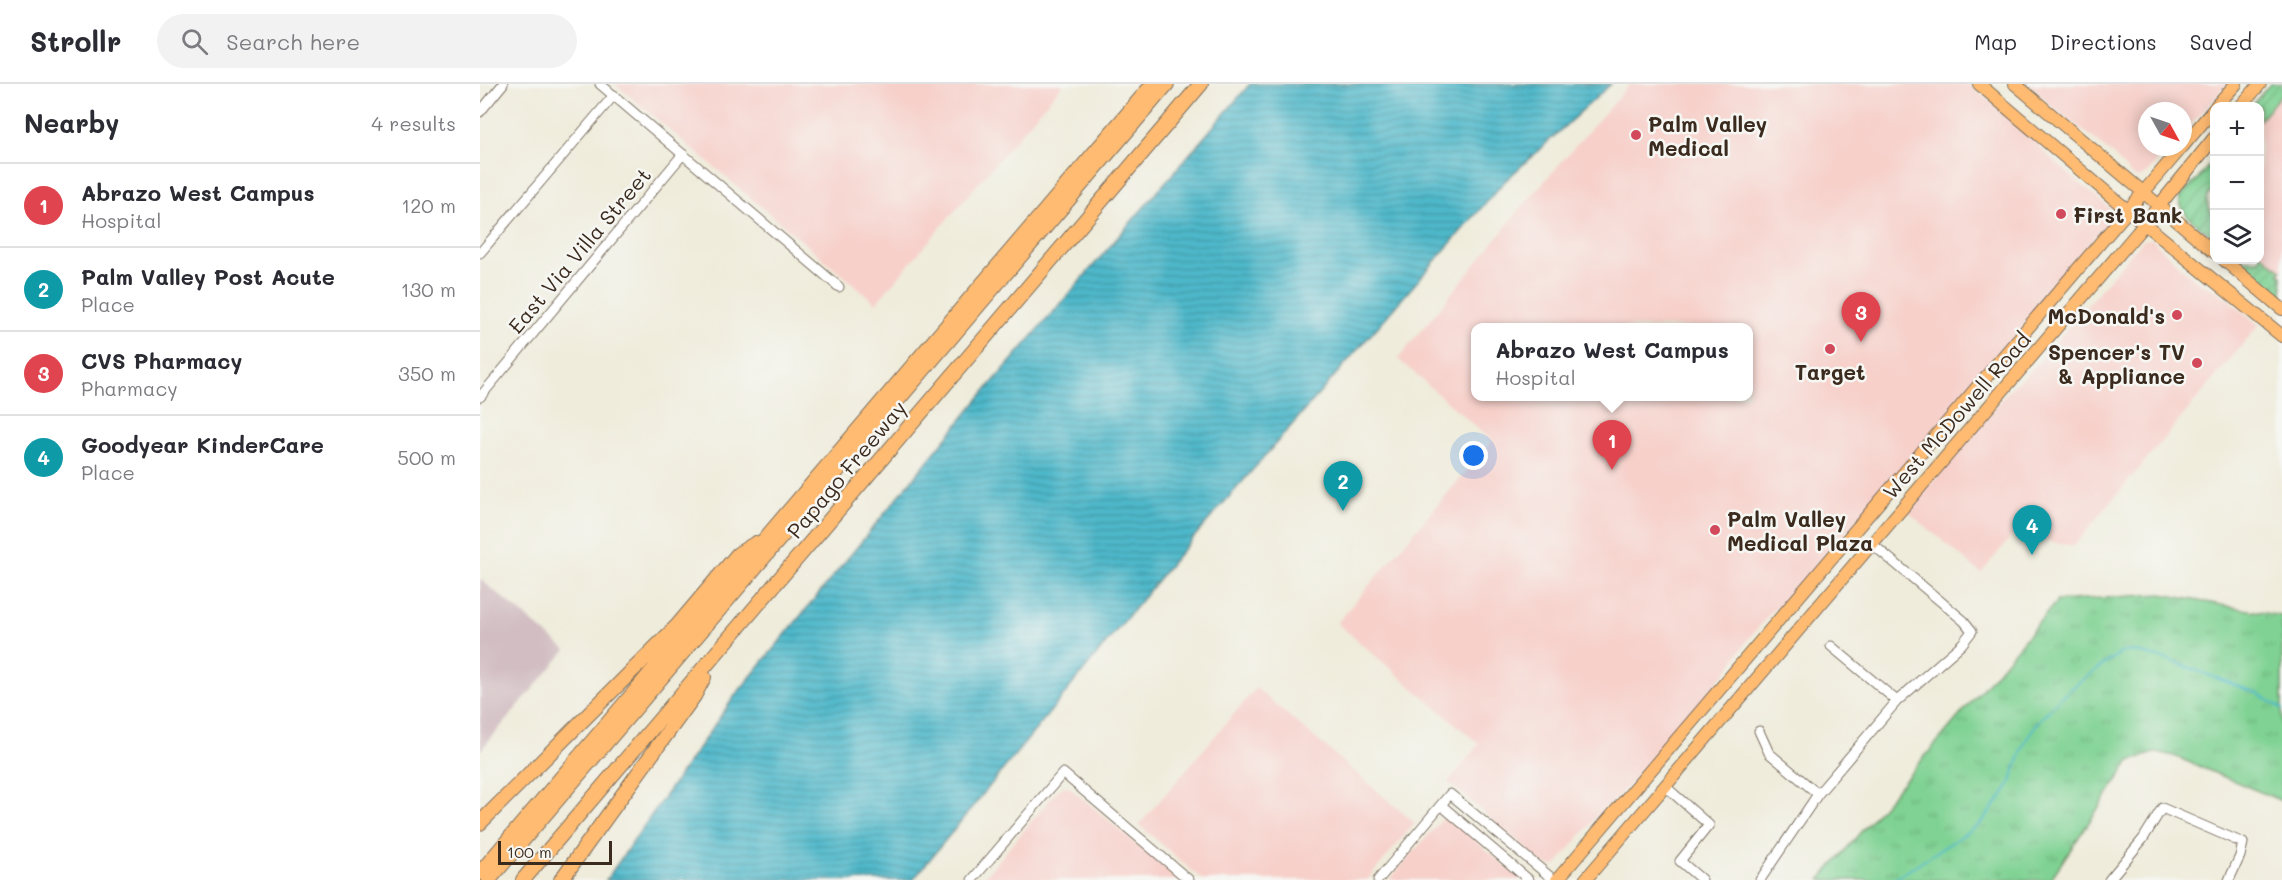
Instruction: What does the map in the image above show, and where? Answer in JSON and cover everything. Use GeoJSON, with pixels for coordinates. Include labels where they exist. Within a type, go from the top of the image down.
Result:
{"type":"FeatureCollection","features":[{"type":"Feature","properties":{"kind":"highway"},"geometry":{"type":"LineString","coordinates":[[489,880],[1167,84]]}},
{"type":"Feature","properties":{"kind":"highway","name":"Papago Freeway"},"geometry":{"type":"LineString","coordinates":[[523,880],[1201,84]]}},
{"type":"Feature","properties":{"kind":"highway"},"geometry":{"type":"LineString","coordinates":[[1188,99],[1209,84]]}},
{"type":"Feature","properties":{"kind":"highway","name":"Papago Freeway"},"geometry":{"type":"LineString","coordinates":[[480,873],[1152,85]]}},
{"type":"Feature","properties":{"kind":"highway"},"geometry":{"type":"LineString","coordinates":[[480,823],[677,626],[738,554],[766,537]]}},
{"type":"Feature","properties":{"kind":"highway"},"geometry":{"type":"LineString","coordinates":[[561,880],[694,696],[722,647]]}},
{"type":"Feature","properties":{"kind":"main road"},"geometry":{"type":"LineString","coordinates":[[1979,84],[2282,336]]}},
{"type":"Feature","properties":{"kind":"main road"},"geometry":{"type":"LineString","coordinates":[[2015,84],[2210,249]]}},
{"type":"Feature","properties":{"kind":"main road","name":"West McDowell Road"},"geometry":{"type":"LineString","coordinates":[[2220,102],[2236,84]]}},
{"type":"Feature","properties":{"kind":"main road"},"geometry":{"type":"LineString","coordinates":[[2244,102],[2260,84]]}},
{"type":"Feature","properties":{"kind":"main road","name":"West McDowell Road"},"geometry":{"type":"LineString","coordinates":[[2192,134],[2210,114]]}},
{"type":"Feature","properties":{"kind":"main road","name":"West McDowell Road"},"geometry":{"type":"LineString","coordinates":[[1585,880],[2145,224],[2210,143]]}},
{"type":"Feature","properties":{"kind":"main road","name":"West McDowell Road"},"geometry":{"type":"LineString","coordinates":[[1555,880],[2174,156]]}},
{"type":"Feature","properties":{"kind":"main road"},"geometry":{"type":"LineString","coordinates":[[2229,264],[2282,309]]}},
{"type":"Feature","properties":{"kind":"main road"},"geometry":{"type":"LineString","coordinates":[[1968,398],[1984,411]]}},
{"type":"Feature","properties":{"kind":"street"},"geometry":{"type":"LineString","coordinates":[[480,112],[503,84]]}},
{"type":"Feature","properties":{"kind":"street"},"geometry":{"type":"LineString","coordinates":[[600,84],[839,287]]}},
{"type":"Feature","properties":{"kind":"street"},"geometry":{"type":"LineString","coordinates":[[480,253],[614,95]]}},
{"type":"Feature","properties":{"kind":"street","name":"East Via Villa Street"},"geometry":{"type":"LineString","coordinates":[[480,397],[683,154]]}},
{"type":"Feature","properties":{"kind":"street"},"geometry":{"type":"LineString","coordinates":[[1760,880],[1818,794],[1897,701],[1962,644],[1972,631],[1964,621],[1871,543]]}},
{"type":"Feature","properties":{"kind":"street"},"geometry":{"type":"LineString","coordinates":[[1831,646],[1897,701]]}},
{"type":"Feature","properties":{"kind":"street"},"geometry":{"type":"LineString","coordinates":[[1759,731],[1769,753],[1818,794]]}},
{"type":"Feature","properties":{"kind":"street"},"geometry":{"type":"LineString","coordinates":[[972,880],[1063,773],[1189,880]]}},
{"type":"Feature","properties":{"kind":"street"},"geometry":{"type":"LineString","coordinates":[[1665,786],[1709,825],[1680,861],[1702,880]]}},
{"type":"Feature","properties":{"kind":"street"},"geometry":{"type":"LineString","coordinates":[[1378,880],[1450,794],[1555,880]]}},
{"type":"Feature","properties":{"kind":"street"},"geometry":{"type":"LineString","coordinates":[[1441,805],[1529,880]]}},
{"type":"Feature","properties":{"kind":"street"},"geometry":{"type":"LineString","coordinates":[[2109,880],[2143,839],[2162,807],[2243,843],[2229,880]]}},
{"type":"Feature","properties":{"kind":"shaded area"},"geometry":{"type":"Polygon","coordinates":[[[615,84],[1063,84],[876,303],[615,84]]]}},
{"type":"Feature","properties":{"kind":"shaded area"},"geometry":{"type":"Polygon","coordinates":[[[1630,84],[1969,84],[2108,207],[2113,215],[2077,256],[2071,270],[1789,600],[1773,610],[1748,639],[1730,667],[1633,781],[1598,815],[1557,864],[1551,866],[1544,864],[1448,782],[1479,744],[1337,623],[1492,441],[1398,359],[1527,201],[1630,84]]]}},
{"type":"Feature","properties":{"kind":"shaded area"},"geometry":{"type":"Polygon","coordinates":[[[2029,84],[2228,84],[2192,123],[2192,102],[2138,102],[2138,156],[2162,156],[2146,174],[2138,178],[2130,174],[2092,137],[2054,109],[2029,84]]]}},
{"type":"Feature","properties":{"kind":"shaded area"},"geometry":{"type":"Polygon","coordinates":[[[2282,93],[2282,276],[2278,273],[2280,270],[2264,256],[2264,115],[2282,93]]]}},
{"type":"Feature","properties":{"kind":"shaded area"},"geometry":{"type":"Polygon","coordinates":[[[2152,239],[2200,283],[2220,293],[2259,325],[2074,546],[2013,535],[1981,573],[1907,511],[2012,387],[2028,374],[2141,242],[2152,239]]]}},
{"type":"Feature","properties":{"kind":"shaded area"},"geometry":{"type":"Polygon","coordinates":[[[480,579],[566,650],[480,751],[480,579]]]}},
{"type":"Feature","properties":{"kind":"shaded area"},"geometry":{"type":"Polygon","coordinates":[[[1256,688],[1415,823],[1367,880],[1203,880],[1139,825],[1256,688]]]}},
{"type":"Feature","properties":{"kind":"shaded area"},"geometry":{"type":"Polygon","coordinates":[[[1064,786],[1070,788],[1179,880],[982,880],[1058,790],[1064,786]]]}},
{"type":"Feature","properties":{"kind":"shaded area"},"geometry":{"type":"Polygon","coordinates":[[[1444,817],[1451,820],[1522,880],[1389,880],[1444,817]]]}},
{"type":"Feature","properties":{"kind":"green space"},"geometry":{"type":"Polygon","coordinates":[[[2270,84],[2282,84],[2282,93],[2264,115],[2264,102],[2254,102],[2270,84]]]}},
{"type":"Feature","properties":{"kind":"green space"},"geometry":{"type":"Polygon","coordinates":[[[2210,164],[2210,193],[2207,201],[2210,210],[2210,235],[2187,215],[2180,203],[2179,196],[2198,179],[2210,164]]]}},
{"type":"Feature","properties":{"kind":"green space"},"geometry":{"type":"Polygon","coordinates":[[[2264,256],[2281,270],[2279,273],[2282,276],[2282,300],[2242,264],[2264,264],[2264,256]]]}},
{"type":"Feature","properties":{"kind":"green space"},"geometry":{"type":"Polygon","coordinates":[[[2162,594],[2282,616],[2282,801],[2174,756],[2157,752],[2130,761],[2050,880],[1820,880],[2057,601],[2162,594]]]}},
{"type":"Feature","properties":{"kind":"water"},"geometry":{"type":"Polygon","coordinates":[[[1250,84],[1611,84],[1504,182],[1174,560],[913,880],[606,880],[734,697],[980,397],[1250,84]]]}},
{"type":"Feature","properties":{"kind":"waterway"},"geometry":{"type":"LineString","coordinates":[[1893,880],[1979,825],[2010,784],[2025,742],[2036,724],[2061,697],[2120,653],[2132,651],[2166,659],[2259,694],[2282,709]]}},
{"type":"Feature","properties":{"kind":"place","name":"Palm Valley Medical"},"geometry":{"type":"Point","coordinates":[1636,135]}},
{"type":"Feature","properties":{"kind":"place","name":"First Bank"},"geometry":{"type":"Point","coordinates":[2061,214]}},
{"type":"Feature","properties":{"kind":"place","name":"McDonald's"},"geometry":{"type":"Point","coordinates":[2177,315]}},
{"type":"Feature","properties":{"kind":"place","name":"CVS Pharmacy"},"geometry":{"type":"Point","coordinates":[1861,342]}},
{"type":"Feature","properties":{"kind":"place","name":"Target"},"geometry":{"type":"Point","coordinates":[1830,349]}},
{"type":"Feature","properties":{"kind":"place","name":"Spencer's TV & Appliance"},"geometry":{"type":"Point","coordinates":[2197,363]}},
{"type":"Feature","properties":{"kind":"place","name":"Abrazo West Campus"},"geometry":{"type":"Point","coordinates":[1612,470]}},
{"type":"Feature","properties":{"kind":"place","name":"Palm Valley Post Acute"},"geometry":{"type":"Point","coordinates":[1343,511]}},
{"type":"Feature","properties":{"kind":"place","name":"Palm Valley Medical Plaza"},"geometry":{"type":"Point","coordinates":[1715,530]}},
{"type":"Feature","properties":{"kind":"place","name":"Goodyear KinderCare"},"geometry":{"type":"Point","coordinates":[2032,555]}}]}
